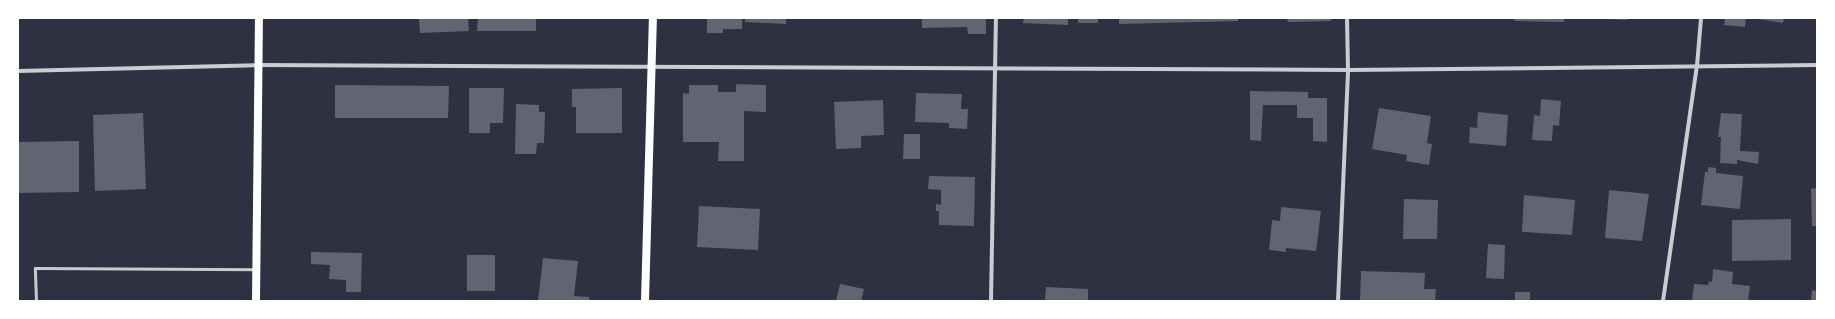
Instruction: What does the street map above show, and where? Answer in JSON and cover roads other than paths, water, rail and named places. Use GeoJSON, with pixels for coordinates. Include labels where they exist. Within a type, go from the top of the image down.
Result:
{"type":"FeatureCollection","features":[{"type":"Feature","properties":{"kind":"main road"},"geometry":{"type":"LineString","coordinates":[[256,301],[259,18]]}},
{"type":"Feature","properties":{"kind":"main road"},"geometry":{"type":"LineString","coordinates":[[645,301],[653,68],[653,18]]}},
{"type":"Feature","properties":{"kind":"street"},"geometry":{"type":"LineString","coordinates":[[992,301],[996,18]]}},
{"type":"Feature","properties":{"kind":"street"},"geometry":{"type":"LineString","coordinates":[[1338,301],[1348,70],[1346,18]]}},
{"type":"Feature","properties":{"kind":"street"},"geometry":{"type":"LineString","coordinates":[[1663,301],[1697,66],[1701,18]]}},
{"type":"Feature","properties":{"kind":"street"},"geometry":{"type":"LineString","coordinates":[[18,71],[259,64],[653,68],[995,66],[1348,70],[1817,65]]}},
{"type":"Feature","properties":{"kind":"lane"},"geometry":{"type":"LineString","coordinates":[[36,301],[35,268],[256,269]]}}]}
